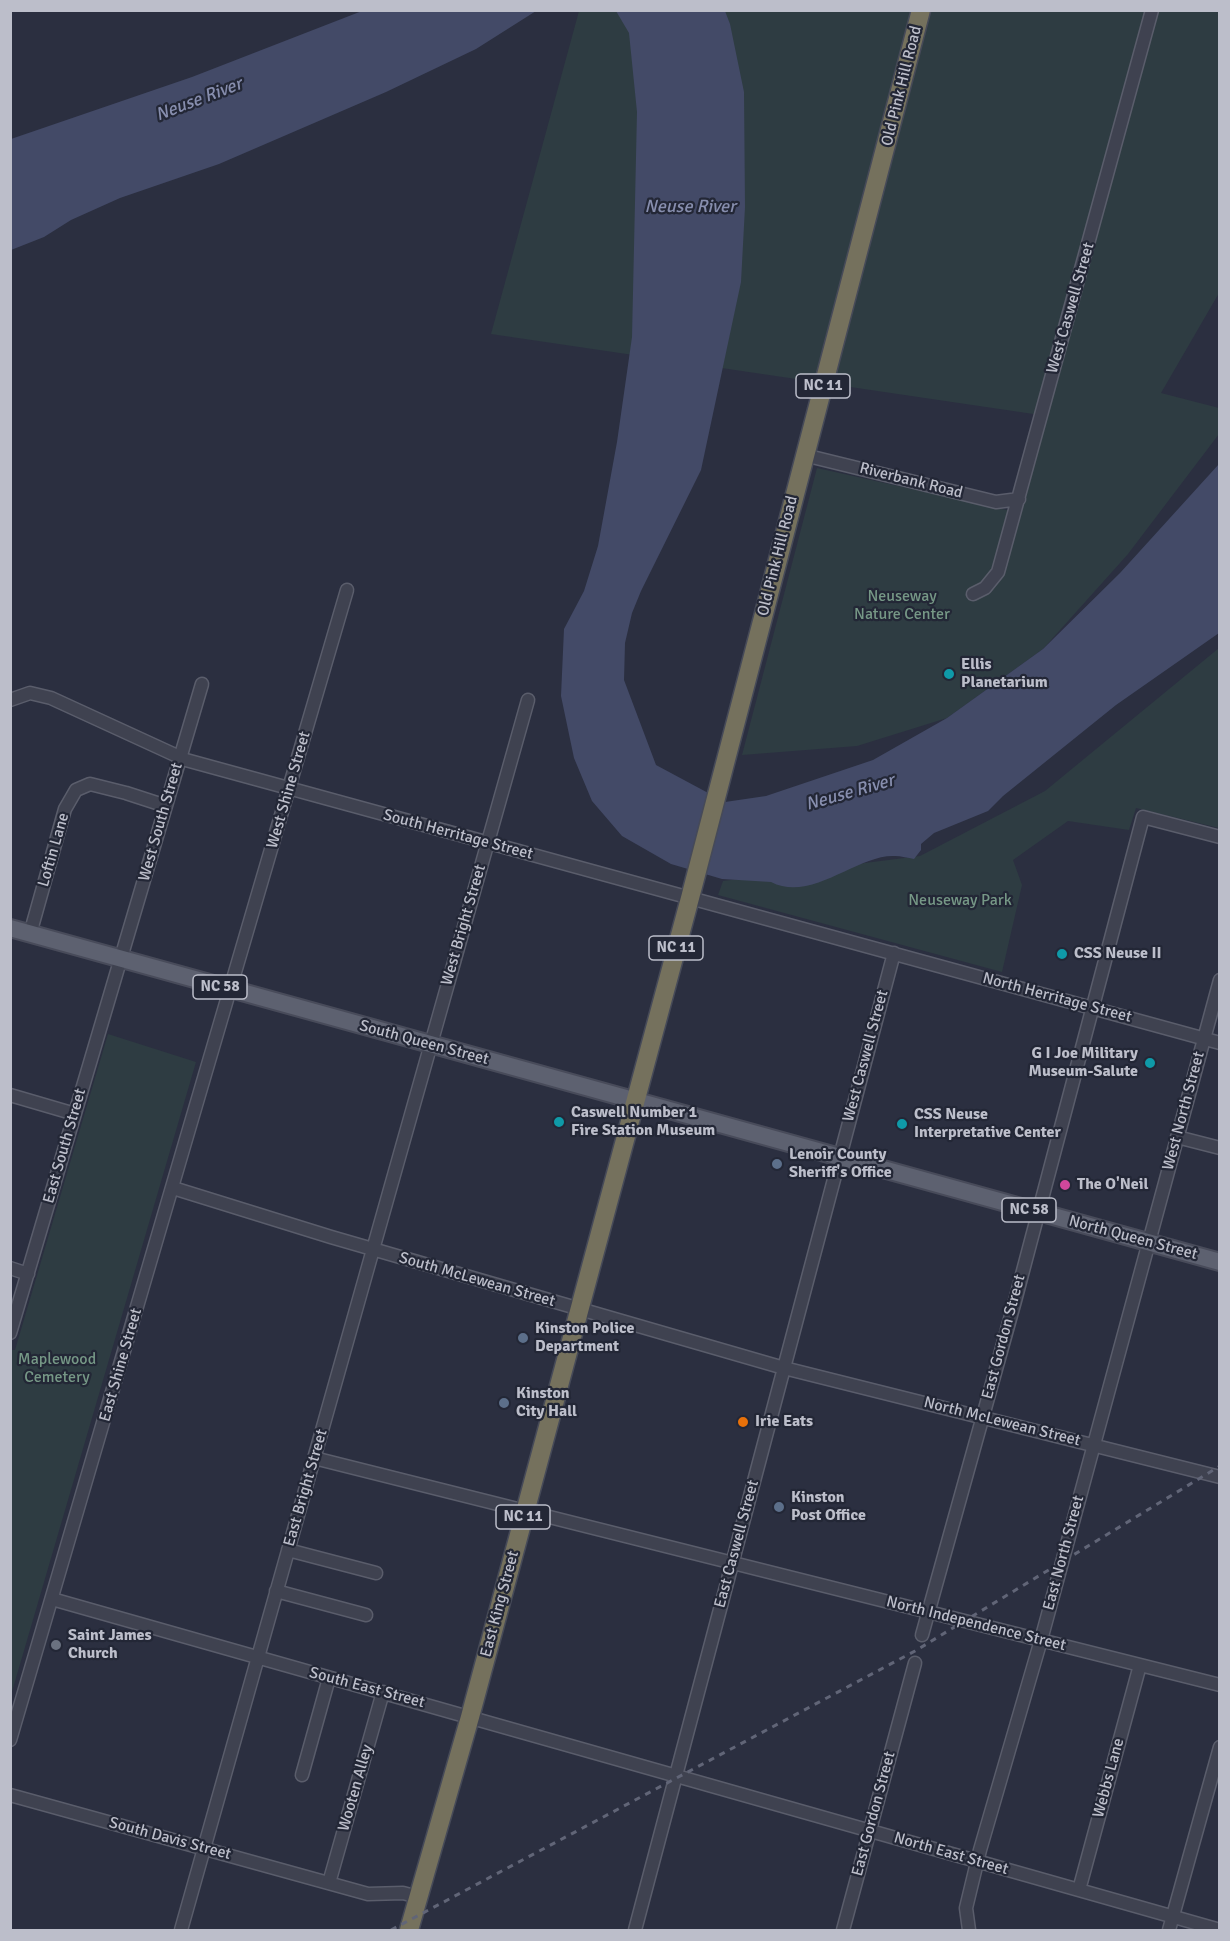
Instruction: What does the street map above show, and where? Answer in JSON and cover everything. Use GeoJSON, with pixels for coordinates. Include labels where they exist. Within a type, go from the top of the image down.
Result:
{"type":"FeatureCollection","features":[{"type":"Feature","properties":{"kind":"highway","name":"Old Pink Hill Road"},"geometry":{"type":"LineString","coordinates":[[633,1102],[691,893],[921,10]]}},
{"type":"Feature","properties":{"kind":"highway","name":"East King Street"},"geometry":{"type":"LineString","coordinates":[[409,1930],[470,1717],[633,1102]]}},
{"type":"Feature","properties":{"kind":"main road","name":"South Queen Street"},"geometry":{"type":"LineString","coordinates":[[10,928],[838,1158]]}},
{"type":"Feature","properties":{"kind":"main road","name":"North Queen Street"},"geometry":{"type":"LineString","coordinates":[[838,1158],[1220,1262]]}},
{"type":"Feature","properties":{"kind":"street","name":"West Caswell Street"},"geometry":{"type":"LineString","coordinates":[[973,594],[985,588],[998,572],[1152,10]]}},
{"type":"Feature","properties":{"kind":"street","name":"Riverbank Road"},"geometry":{"type":"LineString","coordinates":[[804,455],[996,502],[1019,499]]}},
{"type":"Feature","properties":{"kind":"street","name":"West Shine Street"},"geometry":{"type":"LineString","coordinates":[[231,990],[347,590]]}},
{"type":"Feature","properties":{"kind":"street","name":"West South Street"},"geometry":{"type":"LineString","coordinates":[[121,959],[202,684]]}},
{"type":"Feature","properties":{"kind":"street","name":"South Herritage Street"},"geometry":{"type":"LineString","coordinates":[[10,700],[30,693],[51,698],[180,756],[488,843],[691,893],[894,953]]}},
{"type":"Feature","properties":{"kind":"street","name":"West Bright Street"},"geometry":{"type":"LineString","coordinates":[[430,1045],[528,700]]}},
{"type":"Feature","properties":{"kind":"street","name":"Loftin Lane"},"geometry":{"type":"LineString","coordinates":[[30,934],[65,809],[76,790],[90,784],[126,792],[165,806]]}},
{"type":"Feature","properties":{"kind":"street","name":"East Gordon Street"},"geometry":{"type":"LineString","coordinates":[[922,1635],[1143,817],[1220,837]]}},
{"type":"Feature","properties":{"kind":"street","name":"West Caswell Street"},"geometry":{"type":"LineString","coordinates":[[838,1158],[894,953]]}},
{"type":"Feature","properties":{"kind":"street","name":"North Herritage Street"},"geometry":{"type":"LineString","coordinates":[[894,953],[1220,1043]]}},
{"type":"Feature","properties":{"kind":"street","name":"East South Street"},"geometry":{"type":"LineString","coordinates":[[10,1333],[121,959]]}},
{"type":"Feature","properties":{"kind":"street","name":"West North Street"},"geometry":{"type":"LineString","coordinates":[[1148,1243],[1220,980]]}},
{"type":"Feature","properties":{"kind":"street","name":"East Shine Street"},"geometry":{"type":"LineString","coordinates":[[10,1740],[231,990]]}},
{"type":"Feature","properties":{"kind":"street","name":"East Bright Street"},"geometry":{"type":"LineString","coordinates":[[181,1930],[430,1045]]}},
{"type":"Feature","properties":{"kind":"street"},"geometry":{"type":"LineString","coordinates":[[10,1095],[75,1114]]}},
{"type":"Feature","properties":{"kind":"street"},"geometry":{"type":"LineString","coordinates":[[1177,1137],[1220,1149]]}},
{"type":"Feature","properties":{"kind":"street","name":"East Caswell Street"},"geometry":{"type":"LineString","coordinates":[[635,1930],[680,1776],[732,1562],[838,1158]]}},
{"type":"Feature","properties":{"kind":"street","name":"South McLewean Street"},"geometry":{"type":"LineString","coordinates":[[172,1188],[578,1310],[784,1368]]}},
{"type":"Feature","properties":{"kind":"street","name":"East North Street"},"geometry":{"type":"LineString","coordinates":[[969,1930],[966,1908],[1148,1243]]}},
{"type":"Feature","properties":{"kind":"street"},"geometry":{"type":"LineString","coordinates":[[10,1268],[28,1274]]}},
{"type":"Feature","properties":{"kind":"street","name":"North McLewean Street"},"geometry":{"type":"LineString","coordinates":[[784,1368],[1220,1478]]}},
{"type":"Feature","properties":{"kind":"street","name":"North Independence Street"},"geometry":{"type":"LineString","coordinates":[[314,1458],[1220,1685]]}},
{"type":"Feature","properties":{"kind":"street"},"geometry":{"type":"LineString","coordinates":[[288,1550],[376,1573]]}},
{"type":"Feature","properties":{"kind":"street"},"geometry":{"type":"LineString","coordinates":[[276,1591],[366,1615]]}},
{"type":"Feature","properties":{"kind":"street","name":"South East Street"},"geometry":{"type":"LineString","coordinates":[[52,1599],[680,1776]]}},
{"type":"Feature","properties":{"kind":"street","name":"East Gordon Street"},"geometry":{"type":"LineString","coordinates":[[843,1930],[915,1663]]}},
{"type":"Feature","properties":{"kind":"street","name":"Webbs Lane"},"geometry":{"type":"LineString","coordinates":[[1079,1890],[1140,1665]]}},
{"type":"Feature","properties":{"kind":"street"},"geometry":{"type":"LineString","coordinates":[[302,1775],[329,1678]]}},
{"type":"Feature","properties":{"kind":"street","name":"Wooten Alley"},"geometry":{"type":"LineString","coordinates":[[329,1883],[383,1692]]}},
{"type":"Feature","properties":{"kind":"street"},"geometry":{"type":"LineString","coordinates":[[1169,1930],[1220,1747]]}},
{"type":"Feature","properties":{"kind":"street","name":"North East Street"},"geometry":{"type":"LineString","coordinates":[[680,1776],[1220,1930]]}},
{"type":"Feature","properties":{"kind":"street","name":"South Davis Street"},"geometry":{"type":"LineString","coordinates":[[10,1795],[368,1894],[403,1893],[418,1898]]}},
{"type":"Feature","properties":{"kind":"green space","name":"Neuseway Nature Center"},"geometry":{"type":"Polygon","coordinates":[[[579,11],[1219,11],[1219,293],[1161,393],[1219,408],[1219,434],[1128,554],[1043,649],[947,718],[857,746],[742,755],[817,468],[1020,513],[1047,416],[491,334],[579,11]]]}},
{"type":"Feature","properties":{"kind":"green space","name":"Neuseway Park"},"geometry":{"type":"Polygon","coordinates":[[[1219,648],[1219,828],[1136,808],[1129,830],[1068,821],[1013,860],[1022,885],[1002,972],[718,895],[723,881],[920,856],[1045,791],[1219,648]]]}},
{"type":"Feature","properties":{"kind":"green space","name":"Maplewood Cemetery"},"geometry":{"type":"Polygon","coordinates":[[[108,1034],[196,1062],[11,1695],[11,1350],[15,1350],[108,1034]]]}},
{"type":"Feature","properties":{"kind":"water","name":"Neuse River"},"geometry":{"type":"Polygon","coordinates":[[[362,11],[536,11],[476,49],[386,92],[219,164],[120,198],[71,220],[44,237],[11,250],[11,139],[192,77],[362,11]]]}},
{"type":"Feature","properties":{"kind":"water","name":"Neuse River"},"geometry":{"type":"Polygon","coordinates":[[[616,11],[725,11],[730,24],[744,92],[745,207],[741,282],[701,470],[641,591],[632,613],[625,643],[624,680],[656,765],[725,802],[766,796],[873,760],[947,718],[1043,649],[1120,573],[1219,464],[1219,633],[1116,705],[1003,796],[988,811],[934,833],[921,844],[921,850],[914,859],[897,856],[880,857],[802,887],[787,887],[771,882],[722,879],[671,864],[622,836],[592,801],[574,758],[561,696],[564,629],[584,591],[598,546],[617,442],[632,337],[637,112],[629,33],[616,11]]]}},
{"type":"Feature","properties":{"kind":"railway"},"geometry":{"type":"LineString","coordinates":[[391,1930],[915,1651],[1220,1466]]}},
{"type":"Feature","properties":{"kind":"place","name":"Ellis Planetarium"},"geometry":{"type":"Point","coordinates":[949,674]}},
{"type":"Feature","properties":{"kind":"place","name":"CSS Neuse II"},"geometry":{"type":"Point","coordinates":[1062,954]}},
{"type":"Feature","properties":{"kind":"place","name":"G I Joe Military Museum-Salute"},"geometry":{"type":"Point","coordinates":[1150,1063]}},
{"type":"Feature","properties":{"kind":"place","name":"Caswell Number 1 Fire Station Museum"},"geometry":{"type":"Point","coordinates":[559,1122]}},
{"type":"Feature","properties":{"kind":"place","name":"CSS Neuse Interpretative Center"},"geometry":{"type":"Point","coordinates":[902,1124]}},
{"type":"Feature","properties":{"kind":"place","name":"Lenoir County Sheriff's Office"},"geometry":{"type":"Point","coordinates":[777,1164]}},
{"type":"Feature","properties":{"kind":"place","name":"The O'Neil"},"geometry":{"type":"Point","coordinates":[1065,1185]}},
{"type":"Feature","properties":{"kind":"place","name":"Kinston Police Department"},"geometry":{"type":"Point","coordinates":[523,1338]}},
{"type":"Feature","properties":{"kind":"place","name":"Kinston City Hall"},"geometry":{"type":"Point","coordinates":[504,1403]}},
{"type":"Feature","properties":{"kind":"place","name":"Irie Eats"},"geometry":{"type":"Point","coordinates":[743,1422]}},
{"type":"Feature","properties":{"kind":"place","name":"Kinston Post Office"},"geometry":{"type":"Point","coordinates":[779,1507]}},
{"type":"Feature","properties":{"kind":"place","name":"Saint James Church"},"geometry":{"type":"Point","coordinates":[56,1645]}}]}
